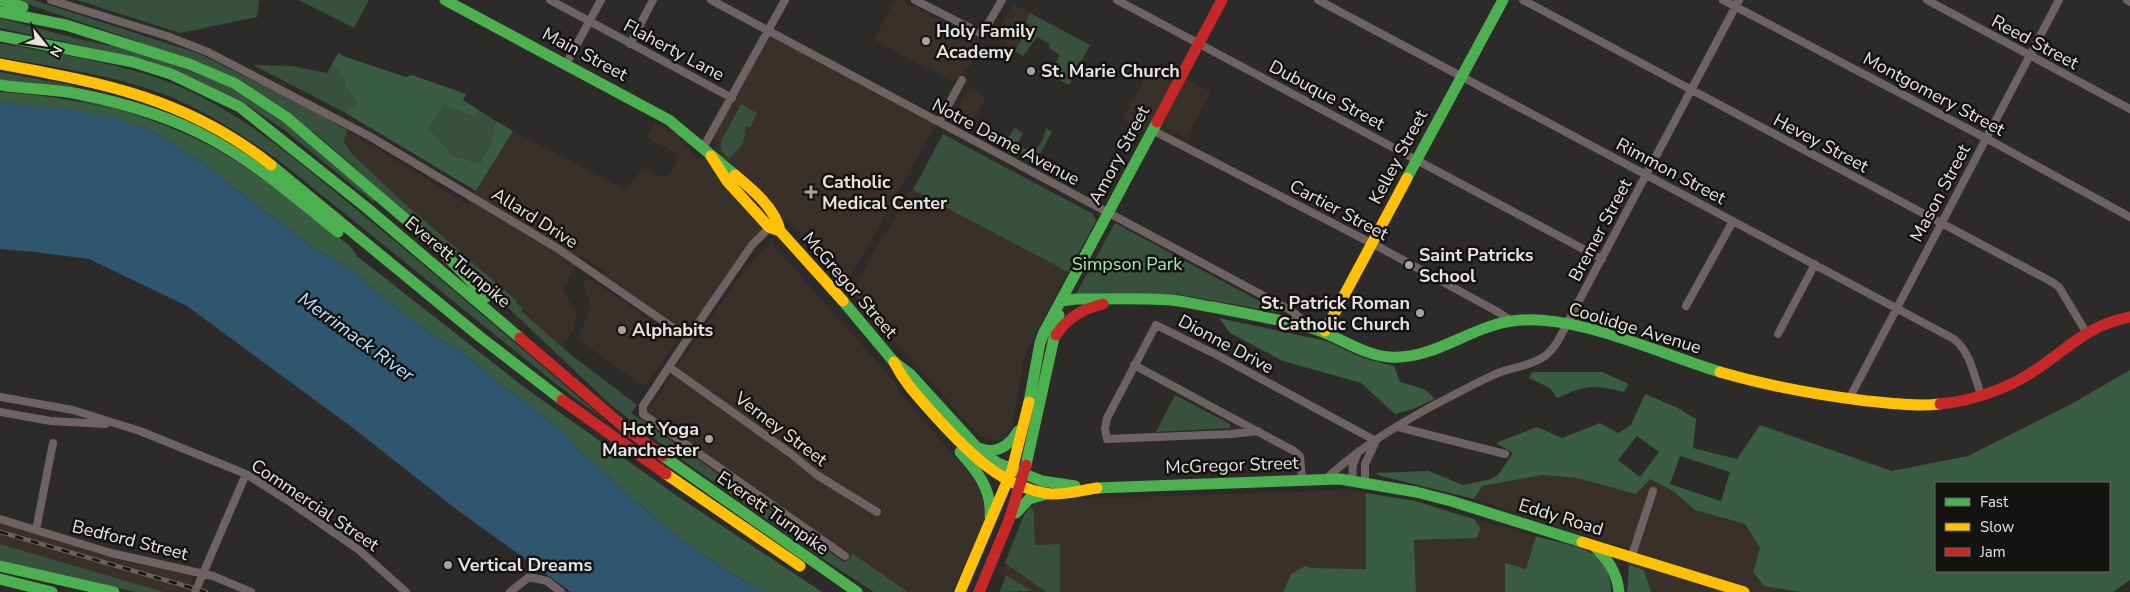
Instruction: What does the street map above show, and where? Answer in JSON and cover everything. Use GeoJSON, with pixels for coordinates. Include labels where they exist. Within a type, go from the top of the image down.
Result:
{"type":"FeatureCollection","features":[{"type":"Feature","properties":{"kind":"main road"},"geometry":{"type":"LineString","coordinates":[[0,0],[66,25],[189,64],[234,84],[286,116],[437,246],[548,361]]}},
{"type":"Feature","properties":{"kind":"main road","name":"Main Street"},"geometry":{"type":"LineString","coordinates":[[445,0],[669,120],[707,152]]}},
{"type":"Feature","properties":{"kind":"main road","name":"Amory Street"},"geometry":{"type":"LineString","coordinates":[[960,591],[988,530],[1010,475],[1030,399],[1042,336],[1222,0]]}},
{"type":"Feature","properties":{"kind":"main road","name":"Kelley Street"},"geometry":{"type":"LineString","coordinates":[[1325,331],[1503,0]]}},
{"type":"Feature","properties":{"kind":"main road"},"geometry":{"type":"LineString","coordinates":[[0,12],[66,25]]}},
{"type":"Feature","properties":{"kind":"main road","name":"Everett Turnpike"},"geometry":{"type":"LineString","coordinates":[[0,36],[133,62],[184,80],[240,107],[367,208],[624,427],[693,479],[858,592]]}},
{"type":"Feature","properties":{"kind":"main road","name":"Everett Turnpike"},"geometry":{"type":"LineString","coordinates":[[0,64],[106,84],[131,91],[206,121],[247,146],[480,336],[642,457],[838,592]]}},
{"type":"Feature","properties":{"kind":"main road"},"geometry":{"type":"LineString","coordinates":[[0,85],[70,92],[112,101],[160,117],[209,139],[258,171],[426,301],[480,336]]}},
{"type":"Feature","properties":{"kind":"main road","name":"McGregor Street"},"geometry":{"type":"LineString","coordinates":[[707,152],[748,186],[775,226],[841,298],[894,362],[910,374],[972,443],[1021,486],[1052,494],[1099,488],[1302,479],[1365,482]]}},
{"type":"Feature","properties":{"kind":"main road","name":"Coolidge Avenue"},"geometry":{"type":"LineString","coordinates":[[1062,301],[1154,299],[1181,301],[1325,331],[1380,356],[1407,357],[1426,353],[1493,325],[1510,320],[1547,320],[1624,340],[1747,380],[1784,389],[1849,399],[1927,405],[1946,404],[1997,390],[2033,372],[2086,332],[2104,323],[2130,318]]}},
{"type":"Feature","properties":{"kind":"main road","name":"Coolidge Avenue"},"geometry":{"type":"LineString","coordinates":[[1048,353],[1059,331],[1075,313],[1088,307],[1119,300]]}},
{"type":"Feature","properties":{"kind":"main road","name":"Amory Street"},"geometry":{"type":"LineString","coordinates":[[1000,541],[1021,486],[1048,353],[1062,301]]}},
{"type":"Feature","properties":{"kind":"main road","name":"McGregor Street"},"geometry":{"type":"LineString","coordinates":[[894,362],[903,381],[935,419],[986,467],[1010,475],[1024,474],[1057,484],[1099,488]]}},
{"type":"Feature","properties":{"kind":"main road","name":"Amory Street"},"geometry":{"type":"LineString","coordinates":[[972,443],[984,450],[993,451],[1005,447],[1017,435],[1030,399]]}},
{"type":"Feature","properties":{"kind":"main road"},"geometry":{"type":"LineString","coordinates":[[935,419],[986,487],[991,506],[988,530]]}},
{"type":"Feature","properties":{"kind":"main road","name":"Eddy Road"},"geometry":{"type":"LineString","coordinates":[[1365,482],[1451,501],[1744,592]]}},
{"type":"Feature","properties":{"kind":"main road"},"geometry":{"type":"LineString","coordinates":[[979,592],[1000,541],[1021,505],[1032,497],[1052,494]]}},
{"type":"Feature","properties":{"kind":"main road"},"geometry":{"type":"LineString","coordinates":[[1594,546],[1613,566],[1619,592]]}},
{"type":"Feature","properties":{"kind":"main road"},"geometry":{"type":"LineString","coordinates":[[0,566],[114,592]]}},
{"type":"Feature","properties":{"kind":"main road"},"geometry":{"type":"LineString","coordinates":[[0,579],[52,592]]}},
{"type":"Feature","properties":{"kind":"street","name":"Allard Drive"},"geometry":{"type":"LineString","coordinates":[[51,0],[167,36],[208,52],[371,137],[557,248],[688,338]]}},
{"type":"Feature","properties":{"kind":"street","name":"Flaherty Lane"},"geometry":{"type":"LineString","coordinates":[[550,0],[732,98]]}},
{"type":"Feature","properties":{"kind":"street"},"geometry":{"type":"LineString","coordinates":[[566,64],[601,0]]}},
{"type":"Feature","properties":{"kind":"street"},"geometry":{"type":"LineString","coordinates":[[630,44],[653,0]]}},
{"type":"Feature","properties":{"kind":"street","name":"Notre Dame Avenue"},"geometry":{"type":"LineString","coordinates":[[711,0],[1292,311],[1312,328]]}},
{"type":"Feature","properties":{"kind":"street"},"geometry":{"type":"LineString","coordinates":[[707,152],[732,98],[785,0]]}},
{"type":"Feature","properties":{"kind":"street"},"geometry":{"type":"LineString","coordinates":[[915,0],[982,34],[1002,0]]}},
{"type":"Feature","properties":{"kind":"street","name":"Dubuque Street"},"geometry":{"type":"LineString","coordinates":[[1117,0],[1602,259]]}},
{"type":"Feature","properties":{"kind":"street","name":"Rimmon Street"},"geometry":{"type":"LineString","coordinates":[[1318,0],[1954,339],[1964,348],[1981,395]]}},
{"type":"Feature","properties":{"kind":"street","name":"Hevey Street"},"geometry":{"type":"LineString","coordinates":[[1523,0],[2059,287],[2086,332]]}},
{"type":"Feature","properties":{"kind":"street","name":"Montgomery Street"},"geometry":{"type":"LineString","coordinates":[[1723,0],[1738,3],[2130,217]]}},
{"type":"Feature","properties":{"kind":"street","name":"Reed Street"},"geometry":{"type":"LineString","coordinates":[[1927,0],[2130,109]]}},
{"type":"Feature","properties":{"kind":"street","name":"Mason Street"},"geometry":{"type":"LineString","coordinates":[[1849,399],[2059,0]]}},
{"type":"Feature","properties":{"kind":"street","name":"Bremer Street"},"geometry":{"type":"LineString","coordinates":[[1326,479],[1362,450],[1398,427],[1494,374],[1544,356],[1556,343],[1738,3]]}},
{"type":"Feature","properties":{"kind":"street"},"geometry":{"type":"LineString","coordinates":[[939,122],[962,80]]}},
{"type":"Feature","properties":{"kind":"street","name":"Cartier Street"},"geometry":{"type":"LineString","coordinates":[[1152,130],[1372,244],[1510,320]]}},
{"type":"Feature","properties":{"kind":"street"},"geometry":{"type":"LineString","coordinates":[[1686,306],[1732,221]]}},
{"type":"Feature","properties":{"kind":"street"},"geometry":{"type":"LineString","coordinates":[[775,226],[752,245],[643,406],[643,414],[845,556]]}},
{"type":"Feature","properties":{"kind":"street"},"geometry":{"type":"LineString","coordinates":[[1778,334],[1815,264]]}},
{"type":"Feature","properties":{"kind":"street","name":"Dionne Drive"},"geometry":{"type":"LineString","coordinates":[[1134,365],[1154,328],[1159,326],[1376,441]]}},
{"type":"Feature","properties":{"kind":"street"},"geometry":{"type":"LineString","coordinates":[[1258,432],[1107,438],[1105,429],[1107,418],[1134,365],[1258,432],[1300,456],[1302,479]]}},
{"type":"Feature","properties":{"kind":"street","name":"Verney Street"},"geometry":{"type":"LineString","coordinates":[[669,367],[790,453],[816,475],[877,512]]}},
{"type":"Feature","properties":{"kind":"street","name":"Commercial Street"},"geometry":{"type":"LineString","coordinates":[[0,397],[73,410],[156,437],[246,474],[359,550],[406,592]]}},
{"type":"Feature","properties":{"kind":"street","name":"Commercial Street"},"geometry":{"type":"LineString","coordinates":[[0,412],[75,424],[115,425]]}},
{"type":"Feature","properties":{"kind":"street"},"geometry":{"type":"LineString","coordinates":[[1398,427],[1505,454]]}},
{"type":"Feature","properties":{"kind":"street"},"geometry":{"type":"LineString","coordinates":[[1365,482],[1365,464],[1376,441]]}},
{"type":"Feature","properties":{"kind":"street"},"geometry":{"type":"LineString","coordinates":[[36,530],[53,443]]}},
{"type":"Feature","properties":{"kind":"street"},"geometry":{"type":"LineString","coordinates":[[1352,480],[1353,464],[1362,450]]}},
{"type":"Feature","properties":{"kind":"street"},"geometry":{"type":"LineString","coordinates":[[195,592],[246,474]]}},
{"type":"Feature","properties":{"kind":"street"},"geometry":{"type":"LineString","coordinates":[[1631,558],[1653,491]]}},
{"type":"Feature","properties":{"kind":"street","name":"Bedford Street"},"geometry":{"type":"LineString","coordinates":[[0,519],[122,556],[204,574],[251,592]]}},
{"type":"Feature","properties":{"kind":"street"},"geometry":{"type":"LineString","coordinates":[[510,592],[528,577],[547,581],[562,592]]}},
{"type":"Feature","properties":{"kind":"shaded area"},"geometry":{"type":"Polygon","coordinates":[[[895,0],[901,0],[978,41],[979,47],[970,66],[953,82],[874,40],[895,0]]]}},
{"type":"Feature","properties":{"kind":"shaded area"},"geometry":{"type":"Polygon","coordinates":[[[1013,4],[1090,45],[1069,85],[1049,74],[1060,55],[1049,48],[1050,44],[1037,37],[1023,56],[1015,51],[1010,61],[1007,59],[1004,49],[1007,44],[995,37],[1013,4]]]}},
{"type":"Feature","properties":{"kind":"shaded area","name":"Catholic Medical Center"},"geometry":{"type":"Polygon","coordinates":[[[768,30],[937,122],[853,273],[845,284],[787,219],[767,225],[688,338],[601,276],[604,271],[582,256],[563,289],[576,313],[574,329],[561,346],[520,311],[516,303],[517,301],[402,201],[351,153],[344,142],[347,130],[468,205],[513,131],[626,190],[642,169],[654,175],[668,177],[680,155],[647,138],[655,122],[675,133],[699,161],[711,156],[716,145],[713,134],[768,30]]]}},
{"type":"Feature","properties":{"kind":"shaded area"},"geometry":{"type":"Polygon","coordinates":[[[1149,70],[1172,83],[1177,74],[1211,92],[1186,138],[1165,127],[1157,138],[1123,119],[1149,70]]]}},
{"type":"Feature","properties":{"kind":"shaded area"},"geometry":{"type":"Polygon","coordinates":[[[969,88],[986,97],[978,111],[980,113],[977,118],[975,117],[969,128],[952,119],[969,88]]]}},
{"type":"Feature","properties":{"kind":"shaded area"},"geometry":{"type":"Polygon","coordinates":[[[911,189],[1068,272],[1025,354],[1012,426],[1005,437],[996,441],[986,439],[971,427],[855,296],[856,285],[883,234],[886,235],[911,189]]]}},
{"type":"Feature","properties":{"kind":"shaded area"},"geometry":{"type":"Polygon","coordinates":[[[771,242],[898,386],[896,388],[982,488],[987,506],[984,524],[952,592],[886,592],[641,420],[732,287],[758,254],[771,242]]]}},
{"type":"Feature","properties":{"kind":"shaded area","name":"Alphabits"},"geometry":{"type":"Polygon","coordinates":[[[584,280],[593,280],[677,341],[644,387],[578,339],[591,306],[586,290],[583,287],[584,280]]]}},
{"type":"Feature","properties":{"kind":"shaded area"},"geometry":{"type":"Polygon","coordinates":[[[1542,475],[1577,478],[1636,493],[1650,479],[1673,491],[1695,510],[1744,524],[1760,548],[1753,572],[1764,586],[1800,592],[1651,592],[1644,570],[1629,565],[1629,549],[1474,499],[1482,486],[1542,475]]]}},
{"type":"Feature","properties":{"kind":"shaded area"},"geometry":{"type":"Polygon","coordinates":[[[1350,490],[1366,493],[1366,569],[1308,567],[1291,574],[1283,592],[1060,592],[1059,545],[1035,546],[1034,512],[1030,507],[1047,500],[1350,490]]]}},
{"type":"Feature","properties":{"kind":"shaded area"},"geometry":{"type":"Polygon","coordinates":[[[1474,519],[1536,536],[1526,569],[1505,564],[1505,592],[1416,592],[1414,540],[1476,538],[1480,528],[1474,519]]]}},
{"type":"Feature","properties":{"kind":"shaded area"},"geometry":{"type":"Polygon","coordinates":[[[0,523],[123,561],[190,575],[193,578],[189,592],[164,592],[0,544],[0,523]]]}},
{"type":"Feature","properties":{"kind":"shaded area"},"geometry":{"type":"Polygon","coordinates":[[[1005,563],[1046,592],[1033,592],[1000,572],[1005,563]]]}},
{"type":"Feature","properties":{"kind":"green space"},"geometry":{"type":"Polygon","coordinates":[[[15,0],[34,0],[200,54],[306,107],[347,130],[344,142],[351,153],[402,201],[517,301],[516,303],[523,308],[521,311],[570,354],[637,405],[631,413],[845,563],[853,554],[908,592],[874,592],[817,555],[674,454],[611,405],[429,233],[314,132],[137,41],[15,0]]]}},
{"type":"Feature","properties":{"kind":"green space"},"geometry":{"type":"Polygon","coordinates":[[[77,0],[259,0],[257,17],[180,33],[77,0]]]}},
{"type":"Feature","properties":{"kind":"green space"},"geometry":{"type":"Polygon","coordinates":[[[299,0],[369,0],[354,28],[299,0]]]}},
{"type":"Feature","properties":{"kind":"green space"},"geometry":{"type":"Polygon","coordinates":[[[1030,13],[1090,45],[1069,85],[1049,74],[1060,55],[1049,48],[1050,44],[1037,37],[1023,56],[1015,51],[1030,24],[1026,22],[1030,13]]]}},
{"type":"Feature","properties":{"kind":"green space"},"geometry":{"type":"Polygon","coordinates":[[[0,18],[78,39],[136,51],[222,83],[286,120],[375,199],[373,202],[283,129],[241,101],[147,60],[0,28],[0,18]]]}},
{"type":"Feature","properties":{"kind":"green space"},"geometry":{"type":"Polygon","coordinates":[[[0,43],[139,72],[183,88],[231,114],[277,145],[320,179],[455,291],[607,422],[551,380],[277,159],[239,133],[185,103],[150,89],[87,73],[0,57],[0,43]]]}},
{"type":"Feature","properties":{"kind":"green space"},"geometry":{"type":"Polygon","coordinates":[[[338,53],[406,77],[412,75],[466,94],[463,100],[480,111],[474,116],[444,105],[429,128],[453,156],[480,163],[490,146],[496,121],[513,131],[476,191],[344,112],[358,104],[345,86],[344,78],[332,64],[338,53]]]}},
{"type":"Feature","properties":{"kind":"green space"},"geometry":{"type":"Polygon","coordinates":[[[332,64],[344,78],[345,86],[359,104],[344,112],[253,65],[292,66],[327,73],[332,64]]]}},
{"type":"Feature","properties":{"kind":"green space"},"geometry":{"type":"Polygon","coordinates":[[[0,72],[70,85],[208,134],[0,80],[0,72]]]}},
{"type":"Feature","properties":{"kind":"green space"},"geometry":{"type":"Polygon","coordinates":[[[0,92],[58,98],[114,109],[169,127],[221,152],[271,185],[350,246],[358,257],[524,387],[680,498],[822,592],[763,592],[714,562],[670,531],[580,451],[560,429],[466,355],[408,318],[354,271],[311,246],[196,158],[147,128],[61,107],[33,107],[0,102],[0,92]]]}},
{"type":"Feature","properties":{"kind":"green space"},"geometry":{"type":"Polygon","coordinates":[[[741,104],[757,113],[750,128],[747,126],[744,132],[746,134],[742,142],[744,143],[729,159],[721,150],[721,141],[741,104]]]}},
{"type":"Feature","properties":{"kind":"green space"},"geometry":{"type":"Polygon","coordinates":[[[444,105],[474,115],[480,111],[496,121],[490,146],[480,163],[453,156],[429,128],[444,105]]]}},
{"type":"Feature","properties":{"kind":"green space"},"geometry":{"type":"Polygon","coordinates":[[[1014,128],[1023,133],[1017,145],[1029,151],[1030,149],[1035,151],[1043,139],[1046,128],[1052,132],[1036,161],[1005,145],[1014,128]]]}},
{"type":"Feature","properties":{"kind":"green space"},"geometry":{"type":"Polygon","coordinates":[[[943,134],[1093,214],[1096,221],[1068,272],[913,190],[943,134]]]}},
{"type":"Feature","properties":{"kind":"green space","name":"Simpson Park"},"geometry":{"type":"Polygon","coordinates":[[[1115,223],[1281,313],[1176,294],[1075,296],[1115,223]]]}},
{"type":"Feature","properties":{"kind":"green space"},"geometry":{"type":"Polygon","coordinates":[[[1219,318],[1326,341],[1363,358],[1394,366],[1400,382],[1424,389],[1435,399],[1413,409],[1395,414],[1361,383],[1283,361],[1230,333],[1219,318]]]}},
{"type":"Feature","properties":{"kind":"green space"},"geometry":{"type":"Polygon","coordinates":[[[2130,370],[2130,580],[2113,592],[1800,592],[1764,586],[1753,572],[1760,548],[1745,524],[1695,510],[1673,491],[1650,479],[1636,494],[1577,478],[1542,475],[1482,486],[1474,499],[1375,473],[1429,471],[1463,485],[1491,479],[1498,475],[1513,453],[1496,443],[1537,427],[1562,438],[1600,423],[1618,433],[1631,425],[1645,394],[1678,408],[1696,419],[1693,448],[1737,459],[1760,425],[1892,471],[1968,456],[2075,402],[2130,370]],[[1637,436],[1618,460],[1640,477],[1659,452],[1637,436]],[[1680,456],[1670,484],[1721,501],[1730,472],[1680,456]]]}},
{"type":"Feature","properties":{"kind":"green space"},"geometry":{"type":"Polygon","coordinates":[[[1532,372],[1602,372],[1629,384],[1624,392],[1590,387],[1575,390],[1557,398],[1550,388],[1529,378],[1532,372]]]}},
{"type":"Feature","properties":{"kind":"green space"},"geometry":{"type":"Polygon","coordinates":[[[1175,395],[1230,424],[1230,428],[1156,432],[1175,395]]]}},
{"type":"Feature","properties":{"kind":"green space"},"geometry":{"type":"Polygon","coordinates":[[[1366,493],[1415,501],[1474,519],[1480,528],[1477,538],[1414,540],[1416,592],[1283,592],[1291,574],[1305,566],[1312,568],[1366,569],[1366,493]]]}},
{"type":"Feature","properties":{"kind":"green space"},"geometry":{"type":"Polygon","coordinates":[[[1030,507],[1034,511],[1035,545],[1060,544],[1060,592],[1046,592],[1005,563],[1024,515],[1030,507]]]}},
{"type":"Feature","properties":{"kind":"green space"},"geometry":{"type":"Polygon","coordinates":[[[1536,536],[1579,548],[1600,559],[1610,579],[1611,592],[1505,592],[1505,563],[1526,569],[1536,536]]]}},
{"type":"Feature","properties":{"kind":"green space"},"geometry":{"type":"Polygon","coordinates":[[[0,544],[164,592],[135,592],[0,561],[0,544]]]}},
{"type":"Feature","properties":{"kind":"green space"},"geometry":{"type":"Polygon","coordinates":[[[1629,565],[1644,570],[1651,592],[1627,592],[1629,565]]]}},
{"type":"Feature","properties":{"kind":"green space"},"geometry":{"type":"Polygon","coordinates":[[[1006,575],[1032,591],[1000,592],[1006,575]]]}},
{"type":"Feature","properties":{"kind":"water","name":"Merrimack River"},"geometry":{"type":"Polygon","coordinates":[[[0,102],[33,107],[61,107],[116,119],[147,128],[196,158],[311,246],[354,271],[408,318],[466,355],[560,429],[580,451],[670,531],[714,562],[763,592],[571,592],[456,509],[353,428],[187,306],[89,259],[0,249],[0,102]]]}},
{"type":"Feature","properties":{"kind":"railway"},"geometry":{"type":"LineString","coordinates":[[0,532],[206,592]]}},
{"type":"Feature","properties":{"kind":"traffic: fast"},"geometry":{"type":"LineString","coordinates":[[0,0],[23,7]]}},
{"type":"Feature","properties":{"kind":"traffic: fast"},"geometry":{"type":"LineString","coordinates":[[445,0],[669,120],[735,175]]}},
{"type":"Feature","properties":{"kind":"traffic: fast"},"geometry":{"type":"LineString","coordinates":[[1407,178],[1503,0]]}},
{"type":"Feature","properties":{"kind":"traffic: fast"},"geometry":{"type":"LineString","coordinates":[[0,12],[66,25],[189,64],[234,83],[286,117],[437,246],[486,297]]}},
{"type":"Feature","properties":{"kind":"traffic: fast"},"geometry":{"type":"LineString","coordinates":[[0,36],[133,62],[171,74],[240,107],[367,208],[520,338]]}},
{"type":"Feature","properties":{"kind":"traffic: fast"},"geometry":{"type":"LineString","coordinates":[[0,85],[79,94],[129,106],[178,123],[209,138],[243,159],[276,182],[338,232]]}},
{"type":"Feature","properties":{"kind":"traffic: fast"},"geometry":{"type":"LineString","coordinates":[[1029,402],[1040,343],[1044,332],[1157,122]]}},
{"type":"Feature","properties":{"kind":"traffic: fast"},"geometry":{"type":"LineString","coordinates":[[271,165],[479,336],[562,400]]}},
{"type":"Feature","properties":{"kind":"traffic: fast"},"geometry":{"type":"LineString","coordinates":[[1062,301],[1076,299],[1159,299],[1181,301],[1308,327],[1369,352],[1390,357],[1406,357],[1437,349],[1496,324],[1536,320],[1589,328],[1720,372]]}},
{"type":"Feature","properties":{"kind":"traffic: fast"},"geometry":{"type":"LineString","coordinates":[[843,301],[894,362],[910,374],[981,452],[998,463],[1042,481],[1075,486]]}},
{"type":"Feature","properties":{"kind":"traffic: fast"},"geometry":{"type":"LineString","coordinates":[[1026,465],[1059,315]]}},
{"type":"Feature","properties":{"kind":"traffic: fast"},"geometry":{"type":"LineString","coordinates":[[979,448],[985,450],[1001,448],[1011,441],[1018,431]]}},
{"type":"Feature","properties":{"kind":"traffic: fast"},"geometry":{"type":"LineString","coordinates":[[960,452],[977,473],[986,489],[989,497],[990,516]]}},
{"type":"Feature","properties":{"kind":"traffic: fast"},"geometry":{"type":"LineString","coordinates":[[663,456],[857,592]]}},
{"type":"Feature","properties":{"kind":"traffic: fast"},"geometry":{"type":"LineString","coordinates":[[1097,488],[1340,479],[1416,492],[1451,501],[1582,542]]}},
{"type":"Feature","properties":{"kind":"traffic: fast"},"geometry":{"type":"LineString","coordinates":[[1016,513],[1029,499],[1047,494]]}},
{"type":"Feature","properties":{"kind":"traffic: fast"},"geometry":{"type":"LineString","coordinates":[[1594,546],[1611,567],[1619,592]]}},
{"type":"Feature","properties":{"kind":"traffic: fast"},"geometry":{"type":"LineString","coordinates":[[0,566],[114,592]]}},
{"type":"Feature","properties":{"kind":"traffic: fast"},"geometry":{"type":"LineString","coordinates":[[0,579],[52,592]]}},
{"type":"Feature","properties":{"kind":"traffic: slow"},"geometry":{"type":"LineString","coordinates":[[0,64],[74,78],[142,96],[207,124],[239,142],[271,165]]}},
{"type":"Feature","properties":{"kind":"traffic: slow"},"geometry":{"type":"LineString","coordinates":[[711,156],[727,181],[769,227],[780,231],[843,301]]}},
{"type":"Feature","properties":{"kind":"traffic: slow"},"geometry":{"type":"LineString","coordinates":[[735,175],[756,193],[768,207],[774,215],[780,231]]}},
{"type":"Feature","properties":{"kind":"traffic: slow"},"geometry":{"type":"LineString","coordinates":[[1325,331],[1407,178]]}},
{"type":"Feature","properties":{"kind":"traffic: slow"},"geometry":{"type":"LineString","coordinates":[[894,362],[913,391],[960,443],[1001,476],[1033,490],[1051,494],[1097,488]]}},
{"type":"Feature","properties":{"kind":"traffic: slow"},"geometry":{"type":"LineString","coordinates":[[1720,372],[1774,386],[1830,396],[1904,404],[1940,404]]}},
{"type":"Feature","properties":{"kind":"traffic: slow"},"geometry":{"type":"LineString","coordinates":[[960,592],[1012,470],[1029,402]]}},
{"type":"Feature","properties":{"kind":"traffic: slow"},"geometry":{"type":"LineString","coordinates":[[666,474],[800,566]]}},
{"type":"Feature","properties":{"kind":"traffic: slow"},"geometry":{"type":"LineString","coordinates":[[1582,542],[1744,592]]}},
{"type":"Feature","properties":{"kind":"traffic: jam"},"geometry":{"type":"LineString","coordinates":[[1157,122],[1222,0]]}},
{"type":"Feature","properties":{"kind":"traffic: jam"},"geometry":{"type":"LineString","coordinates":[[1056,335],[1076,315],[1089,308],[1103,304]]}},
{"type":"Feature","properties":{"kind":"traffic: jam"},"geometry":{"type":"LineString","coordinates":[[1940,404],[1977,397],[2001,389],[2034,371],[2090,332],[2101,326],[2130,317]]}},
{"type":"Feature","properties":{"kind":"traffic: jam"},"geometry":{"type":"LineString","coordinates":[[520,338],[624,427],[663,456]]}},
{"type":"Feature","properties":{"kind":"traffic: jam"},"geometry":{"type":"LineString","coordinates":[[562,400],[666,474]]}},
{"type":"Feature","properties":{"kind":"traffic: jam"},"geometry":{"type":"LineString","coordinates":[[979,592],[1009,520],[1026,465]]}},
{"type":"Feature","properties":{"kind":"place","name":"Holy Family Academy"},"geometry":{"type":"Point","coordinates":[926,41]}},
{"type":"Feature","properties":{"kind":"place","name":"St. Marie Church"},"geometry":{"type":"Point","coordinates":[1031,71]}},
{"type":"Feature","properties":{"kind":"place","name":"Catholic Medical Center"},"geometry":{"type":"Point","coordinates":[811,192]}},
{"type":"Feature","properties":{"kind":"place","name":"Saint Patricks School"},"geometry":{"type":"Point","coordinates":[1409,265]}},
{"type":"Feature","properties":{"kind":"place","name":"St. Patrick Roman Catholic Church"},"geometry":{"type":"Point","coordinates":[1420,313]}},
{"type":"Feature","properties":{"kind":"place","name":"Alphabits"},"geometry":{"type":"Point","coordinates":[622,330]}},
{"type":"Feature","properties":{"kind":"place","name":"Hot Yoga Manchester"},"geometry":{"type":"Point","coordinates":[709,439]}},
{"type":"Feature","properties":{"kind":"place","name":"Vertical Dreams"},"geometry":{"type":"Point","coordinates":[448,565]}}]}
